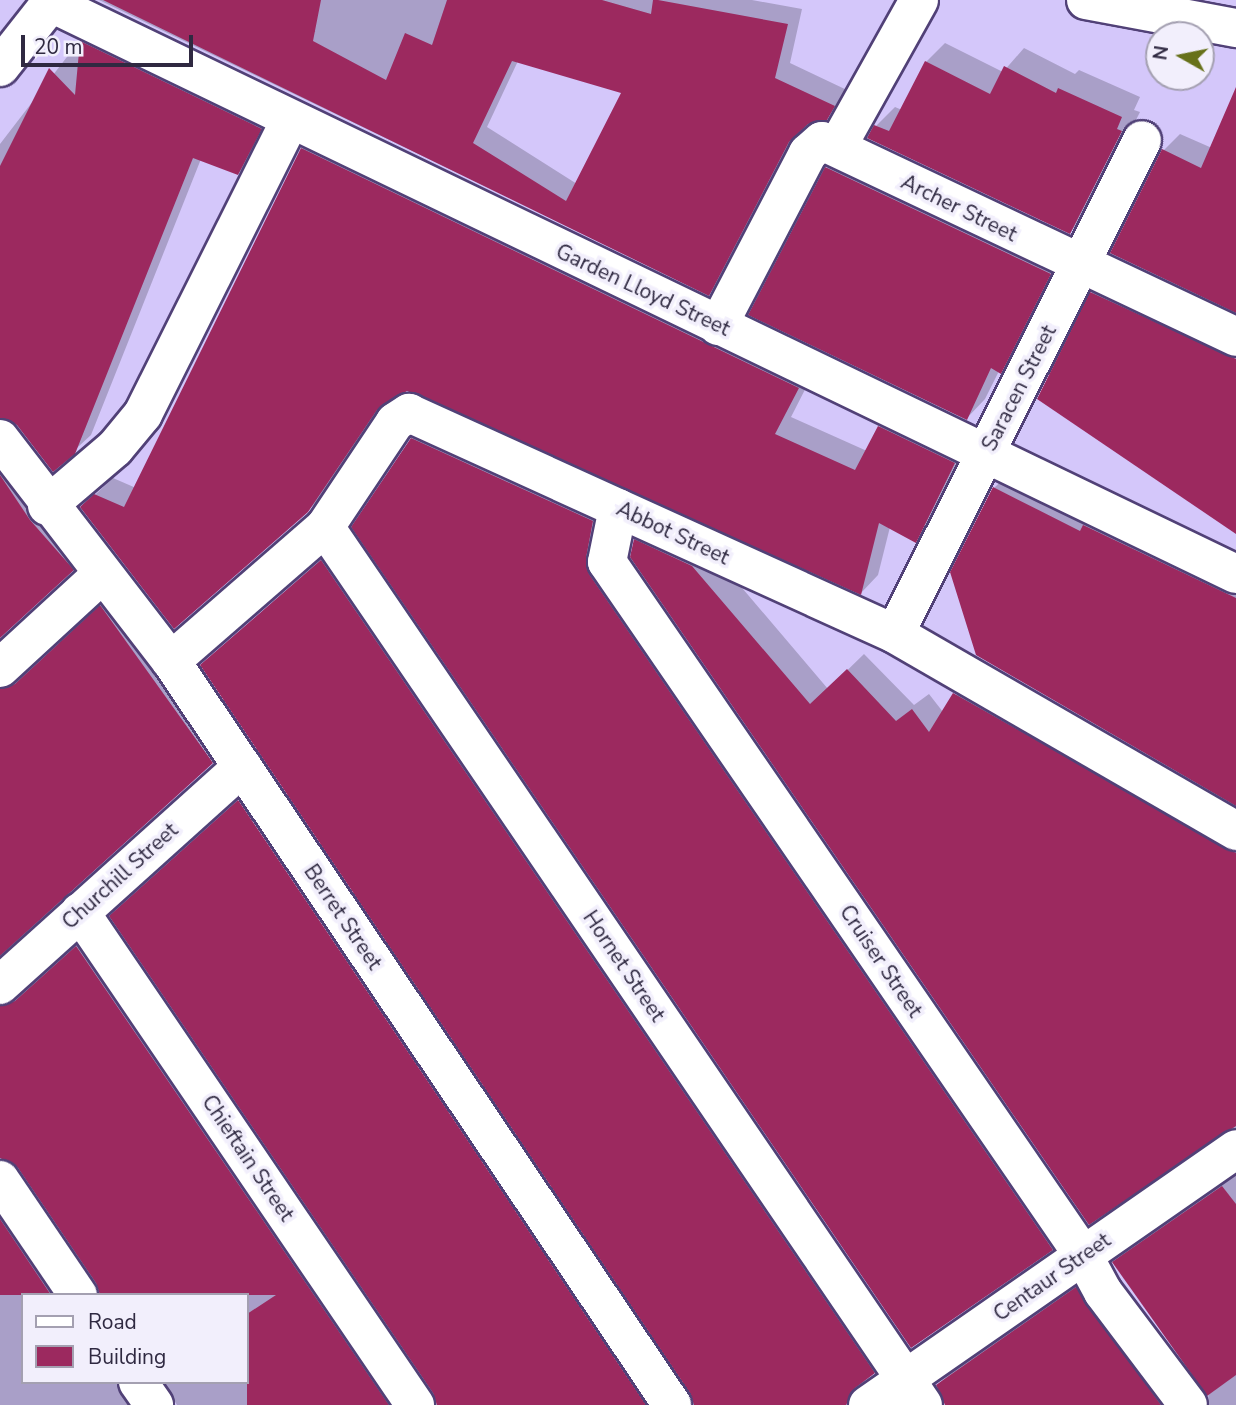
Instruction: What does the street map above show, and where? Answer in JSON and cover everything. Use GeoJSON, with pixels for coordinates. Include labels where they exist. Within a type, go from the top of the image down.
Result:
{"type":"FeatureCollection","features":[{"type":"Feature","properties":{"kind":"street"},"geometry":{"type":"LineString","coordinates":[[718,326],[808,153],[822,141],[837,148],[919,0]]}},
{"type":"Feature","properties":{"kind":"street"},"geometry":{"type":"LineString","coordinates":[[1086,0],[1236,28]]}},
{"type":"Feature","properties":{"kind":"street"},"geometry":{"type":"LineString","coordinates":[[0,67],[52,2]]}},
{"type":"Feature","properties":{"kind":"street","name":"Garden Lloyd Street"},"geometry":{"type":"LineString","coordinates":[[52,2],[290,121],[1236,574]]}},
{"type":"Feature","properties":{"kind":"street"},"geometry":{"type":"LineString","coordinates":[[47,506],[115,448],[143,414],[290,121]]}},
{"type":"Feature","properties":{"kind":"street","name":"Saracen Street"},"geometry":{"type":"LineString","coordinates":[[895,634],[1142,141]]}},
{"type":"Feature","properties":{"kind":"street","name":"Archer Street"},"geometry":{"type":"LineString","coordinates":[[837,148],[1080,267],[1236,337]]}},
{"type":"Feature","properties":{"kind":"street","name":"Abbot Street"},"geometry":{"type":"LineString","coordinates":[[171,661],[325,527],[394,422],[409,413],[895,634],[1236,831]]}},
{"type":"Feature","properties":{"kind":"street","name":"Berret Street"},"geometry":{"type":"LineString","coordinates":[[0,439],[47,506],[171,661],[672,1405]]}},
{"type":"Feature","properties":{"kind":"street","name":"Cruiser Street"},"geometry":{"type":"LineString","coordinates":[[618,508],[607,562],[1083,1255],[1103,1292],[1188,1405]]}},
{"type":"Feature","properties":{"kind":"street","name":"Hornet Street"},"geometry":{"type":"LineString","coordinates":[[325,527],[914,1392]]}},
{"type":"Feature","properties":{"kind":"street"},"geometry":{"type":"LineString","coordinates":[[0,668],[102,575]]}},
{"type":"Feature","properties":{"kind":"street","name":"Churchill Street"},"geometry":{"type":"LineString","coordinates":[[0,985],[242,767]]}},
{"type":"Feature","properties":{"kind":"street","name":"Chieftain Street"},"geometry":{"type":"LineString","coordinates":[[80,912],[415,1405]]}},
{"type":"Feature","properties":{"kind":"street","name":"Centaur Street"},"geometry":{"type":"LineString","coordinates":[[869,1405],[914,1392],[1083,1255],[1233,1157]]}},
{"type":"Feature","properties":{"kind":"street"},"geometry":{"type":"LineString","coordinates":[[0,1180],[77,1293]]}},
{"type":"Feature","properties":{"kind":"street"},"geometry":{"type":"LineString","coordinates":[[139,1384],[154,1405]]}},
{"type":"Feature","properties":{"kind":"building"},"geometry":{"type":"Polygon","coordinates":[[[103,0],[321,0],[313,41],[386,80],[405,33],[432,45],[447,0],[602,0],[651,14],[653,0],[658,0],[788,24],[775,78],[835,106],[827,120],[808,124],[789,142],[709,296],[103,0]],[[512,61],[473,143],[566,201],[621,93],[512,61]]]}},
{"type":"Feature","properties":{"kind":"building"},"geometry":{"type":"Polygon","coordinates":[[[80,41],[262,129],[238,175],[193,158],[75,454],[53,472],[17,425],[0,418],[0,166],[49,68],[75,95],[80,41]]]}},
{"type":"Feature","properties":{"kind":"building"},"geometry":{"type":"Polygon","coordinates":[[[925,61],[990,94],[1004,66],[1056,93],[1058,88],[1122,117],[1117,129],[1122,131],[1070,234],[867,138],[874,125],[889,131],[925,61]]]}},
{"type":"Feature","properties":{"kind":"building"},"geometry":{"type":"Polygon","coordinates":[[[1236,87],[1236,313],[1110,253],[1162,149],[1201,168],[1236,87]]]}},
{"type":"Feature","properties":{"kind":"building"},"geometry":{"type":"Polygon","coordinates":[[[301,148],[799,388],[775,434],[855,470],[878,426],[955,463],[916,543],[879,523],[861,595],[407,391],[377,410],[308,512],[174,629],[80,507],[94,494],[124,507],[301,148]]]}},
{"type":"Feature","properties":{"kind":"building"},"geometry":{"type":"Polygon","coordinates":[[[825,167],[1051,274],[1001,374],[991,368],[967,420],[748,315],[825,167]]]}},
{"type":"Feature","properties":{"kind":"building"},"geometry":{"type":"Polygon","coordinates":[[[1090,292],[1236,359],[1236,534],[1037,399],[1090,292]]]}},
{"type":"Feature","properties":{"kind":"building"},"geometry":{"type":"Polygon","coordinates":[[[411,438],[593,521],[586,558],[589,574],[1053,1250],[911,1348],[351,527],[411,438]]]}},
{"type":"Feature","properties":{"kind":"building"},"geometry":{"type":"Polygon","coordinates":[[[0,475],[30,520],[74,570],[0,638],[0,475]]]}},
{"type":"Feature","properties":{"kind":"building"},"geometry":{"type":"Polygon","coordinates":[[[993,487],[1080,531],[1083,525],[1236,598],[1236,806],[976,655],[950,572],[993,487]]]}},
{"type":"Feature","properties":{"kind":"building"},"geometry":{"type":"Polygon","coordinates":[[[634,539],[692,566],[810,704],[847,669],[896,721],[912,709],[929,732],[953,693],[1236,853],[1236,1126],[1089,1225],[630,557],[634,539]]]}},
{"type":"Feature","properties":{"kind":"building"},"geometry":{"type":"Polygon","coordinates":[[[321,560],[875,1373],[855,1388],[846,1405],[694,1405],[690,1393],[200,665],[321,560]]]}},
{"type":"Feature","properties":{"kind":"building"},"geometry":{"type":"Polygon","coordinates":[[[100,605],[213,763],[0,956],[0,689],[15,684],[100,605]]]}},
{"type":"Feature","properties":{"kind":"building"},"geometry":{"type":"Polygon","coordinates":[[[238,800],[646,1405],[437,1405],[433,1393],[109,916],[238,800]]]}},
{"type":"Feature","properties":{"kind":"building"},"geometry":{"type":"Polygon","coordinates":[[[76,946],[389,1405],[247,1405],[248,1313],[276,1295],[99,1293],[96,1283],[18,1168],[0,1158],[0,1006],[15,1001],[76,946]]]}},
{"type":"Feature","properties":{"kind":"building"},"geometry":{"type":"Polygon","coordinates":[[[1222,1186],[1236,1204],[1236,1375],[1207,1396],[1112,1262],[1222,1186]]]}},
{"type":"Feature","properties":{"kind":"building"},"geometry":{"type":"Polygon","coordinates":[[[0,1219],[50,1293],[0,1295],[0,1219]]]}},
{"type":"Feature","properties":{"kind":"building"},"geometry":{"type":"Polygon","coordinates":[[[1076,1287],[1161,1405],[945,1405],[936,1385],[1076,1287]]]}}]}
